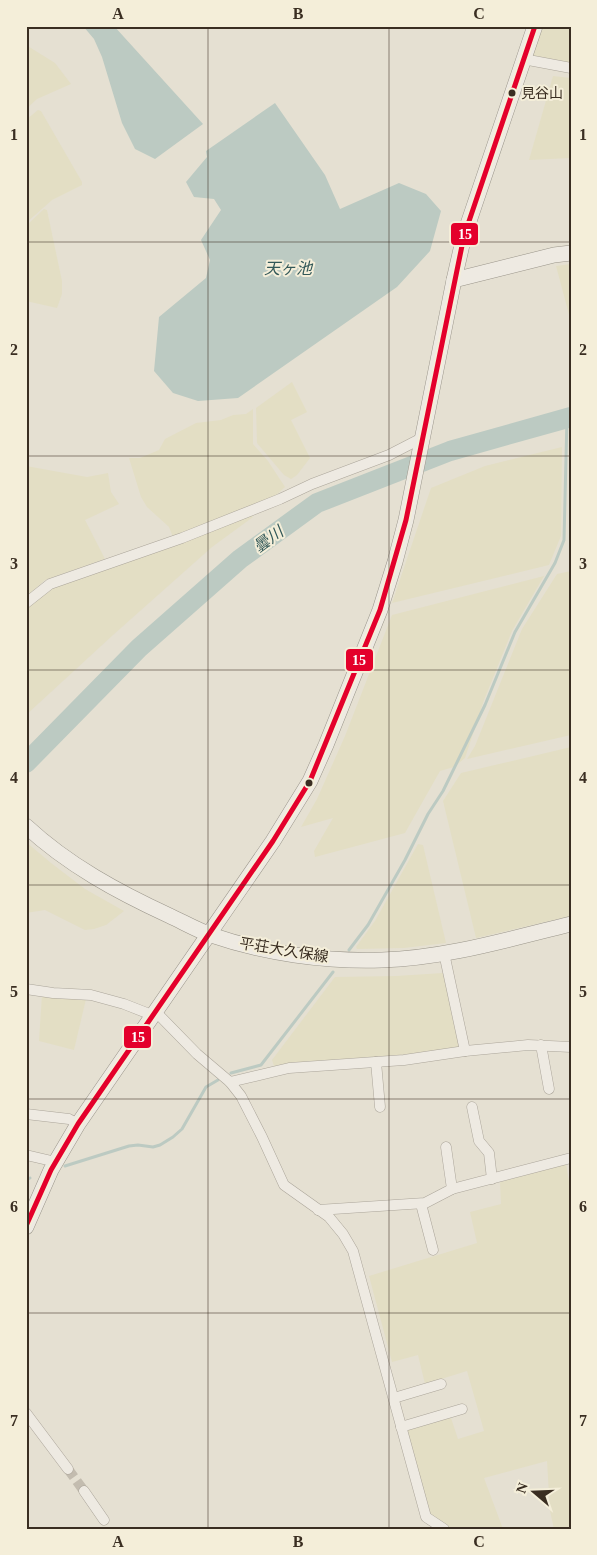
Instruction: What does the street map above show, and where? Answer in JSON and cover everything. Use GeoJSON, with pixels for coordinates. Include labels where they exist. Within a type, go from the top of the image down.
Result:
{"type":"FeatureCollection","features":[{"type":"Feature","properties":{"kind":"main road"},"geometry":{"type":"LineString","coordinates":[[26,1227],[56,1162],[78,1124],[289,816],[310,780],[322,754],[380,610],[395,562],[406,520],[454,280],[469,220],[535,26]]}},
{"type":"Feature","properties":{"kind":"main road"},"geometry":{"type":"LineString","coordinates":[[454,280],[554,254],[571,252]]}},
{"type":"Feature","properties":{"kind":"main road","name":"平荘大久保線"},"geometry":{"type":"LineString","coordinates":[[26,826],[73,864],[130,897],[209,935],[252,947],[348,960],[382,960],[444,954],[571,924]]}},
{"type":"Feature","properties":{"kind":"street"},"geometry":{"type":"LineString","coordinates":[[523,59],[571,68]]}},
{"type":"Feature","properties":{"kind":"street"},"geometry":{"type":"LineString","coordinates":[[26,603],[50,584],[182,538],[280,499],[312,484],[389,455],[422,438]]}},
{"type":"Feature","properties":{"kind":"street"},"geometry":{"type":"LineString","coordinates":[[444,954],[465,1051]]}},
{"type":"Feature","properties":{"kind":"street"},"geometry":{"type":"LineString","coordinates":[[26,989],[90,995],[153,1013],[230,1082],[241,1096],[284,1185],[329,1217],[344,1234],[353,1251],[426,1517],[444,1529]]}},
{"type":"Feature","properties":{"kind":"street"},"geometry":{"type":"LineString","coordinates":[[230,1082],[289,1068],[404,1060],[465,1051],[528,1045],[571,1047]]}},
{"type":"Feature","properties":{"kind":"street"},"geometry":{"type":"LineString","coordinates":[[541,1045],[549,1089]]}},
{"type":"Feature","properties":{"kind":"street"},"geometry":{"type":"LineString","coordinates":[[376,1062],[380,1108]]}},
{"type":"Feature","properties":{"kind":"street"},"geometry":{"type":"LineString","coordinates":[[472,1107],[479,1141],[489,1153],[492,1179]]}},
{"type":"Feature","properties":{"kind":"street"},"geometry":{"type":"LineString","coordinates":[[26,1114],[69,1119],[78,1124]]}},
{"type":"Feature","properties":{"kind":"street"},"geometry":{"type":"LineString","coordinates":[[446,1147],[452,1189]]}},
{"type":"Feature","properties":{"kind":"street"},"geometry":{"type":"LineString","coordinates":[[26,1155],[56,1162]]}},
{"type":"Feature","properties":{"kind":"street"},"geometry":{"type":"LineString","coordinates":[[318,1210],[425,1204],[452,1189],[571,1158]]}},
{"type":"Feature","properties":{"kind":"street"},"geometry":{"type":"LineString","coordinates":[[421,1204],[433,1250]]}},
{"type":"Feature","properties":{"kind":"street"},"geometry":{"type":"LineString","coordinates":[[394,1398],[441,1384]]}},
{"type":"Feature","properties":{"kind":"street"},"geometry":{"type":"LineString","coordinates":[[401,1427],[462,1410]]}},
{"type":"Feature","properties":{"kind":"street"},"geometry":{"type":"LineString","coordinates":[[26,1413],[68,1469]]}},
{"type":"Feature","properties":{"kind":"street"},"geometry":{"type":"LineString","coordinates":[[84,1490],[104,1520]]}},
{"type":"Feature","properties":{"kind":"shaded area"},"geometry":{"type":"Polygon","coordinates":[[[542,26],[571,26],[571,65],[534,57],[532,53],[542,26]]]}},
{"type":"Feature","properties":{"kind":"shaded area"},"geometry":{"type":"Polygon","coordinates":[[[26,45],[55,63],[71,84],[37,99],[26,109],[26,45]]]}},
{"type":"Feature","properties":{"kind":"shaded area"},"geometry":{"type":"Polygon","coordinates":[[[553,76],[571,78],[571,158],[529,160],[553,76]]]}},
{"type":"Feature","properties":{"kind":"shaded area"},"geometry":{"type":"Polygon","coordinates":[[[38,110],[41,111],[82,185],[52,200],[26,223],[26,120],[38,110]]]}},
{"type":"Feature","properties":{"kind":"shaded area"},"geometry":{"type":"Polygon","coordinates":[[[44,209],[47,210],[62,281],[62,294],[57,308],[26,301],[26,226],[44,209]]]}},
{"type":"Feature","properties":{"kind":"shaded area"},"geometry":{"type":"Polygon","coordinates":[[[571,264],[571,322],[556,266],[571,264]]]}},
{"type":"Feature","properties":{"kind":"shaded area"},"geometry":{"type":"Polygon","coordinates":[[[292,382],[307,412],[291,420],[310,458],[297,475],[291,479],[284,475],[257,443],[256,408],[292,382]]]}},
{"type":"Feature","properties":{"kind":"shaded area"},"geometry":{"type":"Polygon","coordinates":[[[253,409],[253,444],[268,461],[285,487],[271,500],[173,537],[169,527],[147,507],[141,497],[129,458],[140,458],[159,450],[165,439],[196,423],[246,414],[253,409]]]}},
{"type":"Feature","properties":{"kind":"shaded area"},"geometry":{"type":"Polygon","coordinates":[[[562,447],[561,536],[549,565],[392,603],[431,488],[485,466],[562,447]]]}},
{"type":"Feature","properties":{"kind":"shaded area"},"geometry":{"type":"Polygon","coordinates":[[[26,466],[87,477],[108,473],[111,492],[119,504],[85,520],[105,559],[45,580],[26,597],[26,466]]]}},
{"type":"Feature","properties":{"kind":"shaded area"},"geometry":{"type":"Polygon","coordinates":[[[251,515],[253,517],[212,547],[26,715],[26,606],[47,588],[251,515]]]}},
{"type":"Feature","properties":{"kind":"shaded area"},"geometry":{"type":"Polygon","coordinates":[[[571,571],[571,735],[467,759],[475,746],[522,629],[557,574],[571,571]]]}},
{"type":"Feature","properties":{"kind":"shaded area"},"geometry":{"type":"Polygon","coordinates":[[[544,576],[512,631],[484,700],[465,758],[454,767],[440,771],[405,833],[315,857],[314,851],[333,818],[301,827],[317,799],[345,736],[392,615],[544,576]]]}},
{"type":"Feature","properties":{"kind":"shaded area"},"geometry":{"type":"Polygon","coordinates":[[[571,747],[571,916],[476,938],[443,801],[461,773],[571,747]]]}},
{"type":"Feature","properties":{"kind":"shaded area"},"geometry":{"type":"Polygon","coordinates":[[[26,842],[85,889],[124,911],[106,925],[85,930],[45,910],[26,913],[26,842]]]}},
{"type":"Feature","properties":{"kind":"shaded area"},"geometry":{"type":"Polygon","coordinates":[[[418,844],[423,845],[446,943],[404,948],[357,949],[356,947],[375,921],[418,844]]]}},
{"type":"Feature","properties":{"kind":"shaded area"},"geometry":{"type":"Polygon","coordinates":[[[443,973],[460,1047],[411,1054],[290,1063],[274,1066],[272,1060],[335,977],[443,973]]]}},
{"type":"Feature","properties":{"kind":"shaded area"},"geometry":{"type":"Polygon","coordinates":[[[42,994],[86,999],[74,1050],[39,1041],[42,994]]]}},
{"type":"Feature","properties":{"kind":"shaded area"},"geometry":{"type":"Polygon","coordinates":[[[566,1164],[571,1193],[571,1529],[554,1529],[550,1511],[547,1461],[484,1478],[503,1529],[452,1529],[439,1522],[429,1512],[405,1429],[450,1415],[458,1439],[484,1431],[467,1371],[425,1384],[418,1355],[392,1362],[369,1276],[477,1243],[470,1212],[501,1204],[500,1182],[566,1164]]]}},
{"type":"Feature","properties":{"kind":"water"},"geometry":{"type":"Polygon","coordinates":[[[83,26],[114,26],[203,124],[155,159],[135,149],[122,123],[102,57],[94,39],[83,26]]]}},
{"type":"Feature","properties":{"kind":"water","name":"天ヶ池"},"geometry":{"type":"Polygon","coordinates":[[[275,103],[325,175],[340,209],[399,183],[426,194],[441,211],[430,251],[397,287],[238,398],[198,401],[173,393],[154,371],[159,317],[206,278],[210,260],[201,240],[221,210],[214,199],[194,197],[186,182],[207,157],[206,151],[275,103]]]}},
{"type":"Feature","properties":{"kind":"waterway"},"geometry":{"type":"LineString","coordinates":[[349,950],[368,925],[405,860],[428,814],[443,791],[485,705],[515,632],[555,563],[564,540],[567,417]]}},
{"type":"Feature","properties":{"kind":"waterway","name":"曇川"},"geometry":{"type":"LineString","coordinates":[[26,763],[139,648],[240,559],[317,503],[450,451],[571,417]]}},
{"type":"Feature","properties":{"kind":"waterway"},"geometry":{"type":"LineString","coordinates":[[231,1073],[261,1065],[333,972]]}},
{"type":"Feature","properties":{"kind":"waterway"},"geometry":{"type":"LineString","coordinates":[[65,1166],[129,1146],[153,1147],[160,1145],[182,1129],[206,1087],[218,1080]]}},
{"type":"Feature","properties":{"kind":"waterway"},"geometry":{"type":"LineString","coordinates":[[26,1180],[30,1178]]}},
{"type":"Feature","properties":{"kind":"tunnel"},"geometry":{"type":"LineString","coordinates":[[68,1469],[84,1491]]}},
{"type":"Feature","properties":{"kind":"transit line","name":"15"},"geometry":{"type":"LineString","coordinates":[[26,1226],[51,1170],[78,1124],[273,841],[310,781],[380,610],[406,520],[464,236],[535,26]]}},
{"type":"Feature","properties":{"kind":"place","name":"見谷山"},"geometry":{"type":"Point","coordinates":[512,93]}}]}
